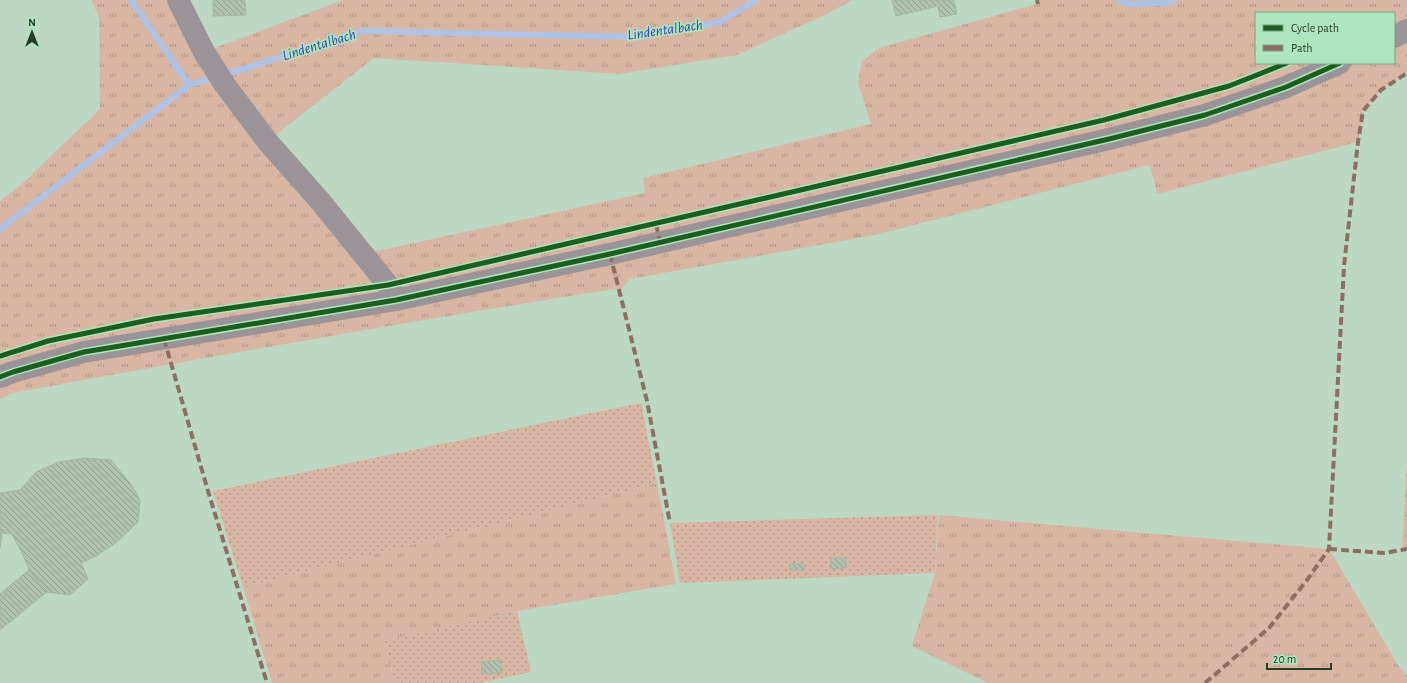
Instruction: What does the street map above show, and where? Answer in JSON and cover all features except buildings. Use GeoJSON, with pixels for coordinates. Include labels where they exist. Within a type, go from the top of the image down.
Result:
{"type":"FeatureCollection","features":[{"type":"Feature","properties":{"kind":"street"},"geometry":{"type":"LineString","coordinates":[[178,0],[204,52],[224,85],[268,141],[320,201],[388,285],[396,300]]}},
{"type":"Feature","properties":{"kind":"street"},"geometry":{"type":"LineString","coordinates":[[1395,36],[1407,30]]}},
{"type":"Feature","properties":{"kind":"street"},"geometry":{"type":"LineString","coordinates":[[0,377],[84,352],[396,300],[610,254],[1109,139],[1205,115],[1286,87],[1338,64]]}},
{"type":"Feature","properties":{"kind":"green space"},"geometry":{"type":"Polygon","coordinates":[[[91,0],[178,0],[204,52],[343,0],[852,0],[827,14],[737,55],[620,74],[374,58],[268,141],[363,254],[645,193],[643,178],[871,124],[858,83],[862,61],[879,48],[1037,4],[1035,0],[1407,0],[1407,73],[1381,90],[1363,111],[1358,142],[1157,194],[1150,165],[875,235],[630,279],[619,291],[614,289],[313,339],[13,393],[0,399],[0,201],[24,182],[100,109],[99,17],[91,0]]]}},
{"type":"Feature","properties":{"kind":"green space"},"geometry":{"type":"Polygon","coordinates":[[[641,403],[657,483],[243,587],[213,491],[641,403]]]}},
{"type":"Feature","properties":{"kind":"green space"},"geometry":{"type":"Polygon","coordinates":[[[1407,464],[1407,549],[1402,549],[1407,464]]]}},
{"type":"Feature","properties":{"kind":"green space"},"geometry":{"type":"Polygon","coordinates":[[[657,483],[676,584],[517,611],[384,641],[395,683],[272,683],[243,587],[657,483]]]}},
{"type":"Feature","properties":{"kind":"green space"},"geometry":{"type":"Polygon","coordinates":[[[938,515],[935,573],[680,583],[670,523],[938,515]]]}},
{"type":"Feature","properties":{"kind":"green space"},"geometry":{"type":"Polygon","coordinates":[[[939,515],[1329,549],[1398,665],[1407,675],[1407,683],[988,683],[912,646],[935,573],[939,515]]]}},
{"type":"Feature","properties":{"kind":"green space"},"geometry":{"type":"Polygon","coordinates":[[[517,611],[531,672],[479,683],[395,683],[384,641],[517,611]]]}},
{"type":"Feature","properties":{"kind":"waterway"},"geometry":{"type":"LineString","coordinates":[[131,0],[189,85]]}},
{"type":"Feature","properties":{"kind":"waterway","name":"Lindentalbach"},"geometry":{"type":"LineString","coordinates":[[0,229],[189,85],[361,31],[639,37],[720,22],[756,0]]}},
{"type":"Feature","properties":{"kind":"waterway","name":"Lindentalbach"},"geometry":{"type":"LineString","coordinates":[[1119,0],[1127,4],[1167,3],[1174,0]]}},
{"type":"Feature","properties":{"kind":"marked path"},"geometry":{"type":"LineString","coordinates":[[1037,0],[1038,4]]}},
{"type":"Feature","properties":{"kind":"marked path"},"geometry":{"type":"LineString","coordinates":[[1205,683],[1269,628],[1307,580],[1329,549],[1344,266],[1363,111],[1381,90],[1407,73]]}},
{"type":"Feature","properties":{"kind":"marked path"},"geometry":{"type":"LineString","coordinates":[[656,224],[660,242]]}},
{"type":"Feature","properties":{"kind":"marked path"},"geometry":{"type":"LineString","coordinates":[[610,254],[647,401],[670,523]]}},
{"type":"Feature","properties":{"kind":"marked path"},"geometry":{"type":"LineString","coordinates":[[164,339],[208,491],[267,683]]}},
{"type":"Feature","properties":{"kind":"marked path"},"geometry":{"type":"LineString","coordinates":[[1329,549],[1384,553],[1407,549]]}},
{"type":"Feature","properties":{"kind":"cycle path"},"geometry":{"type":"LineString","coordinates":[[0,356],[48,341],[154,319],[388,285],[1104,120],[1229,86],[1284,64]]}},
{"type":"Feature","properties":{"kind":"cycle path"},"geometry":{"type":"LineString","coordinates":[[0,377],[84,352],[396,300],[610,254],[1109,139],[1205,115],[1286,87],[1338,64]]}}]}
